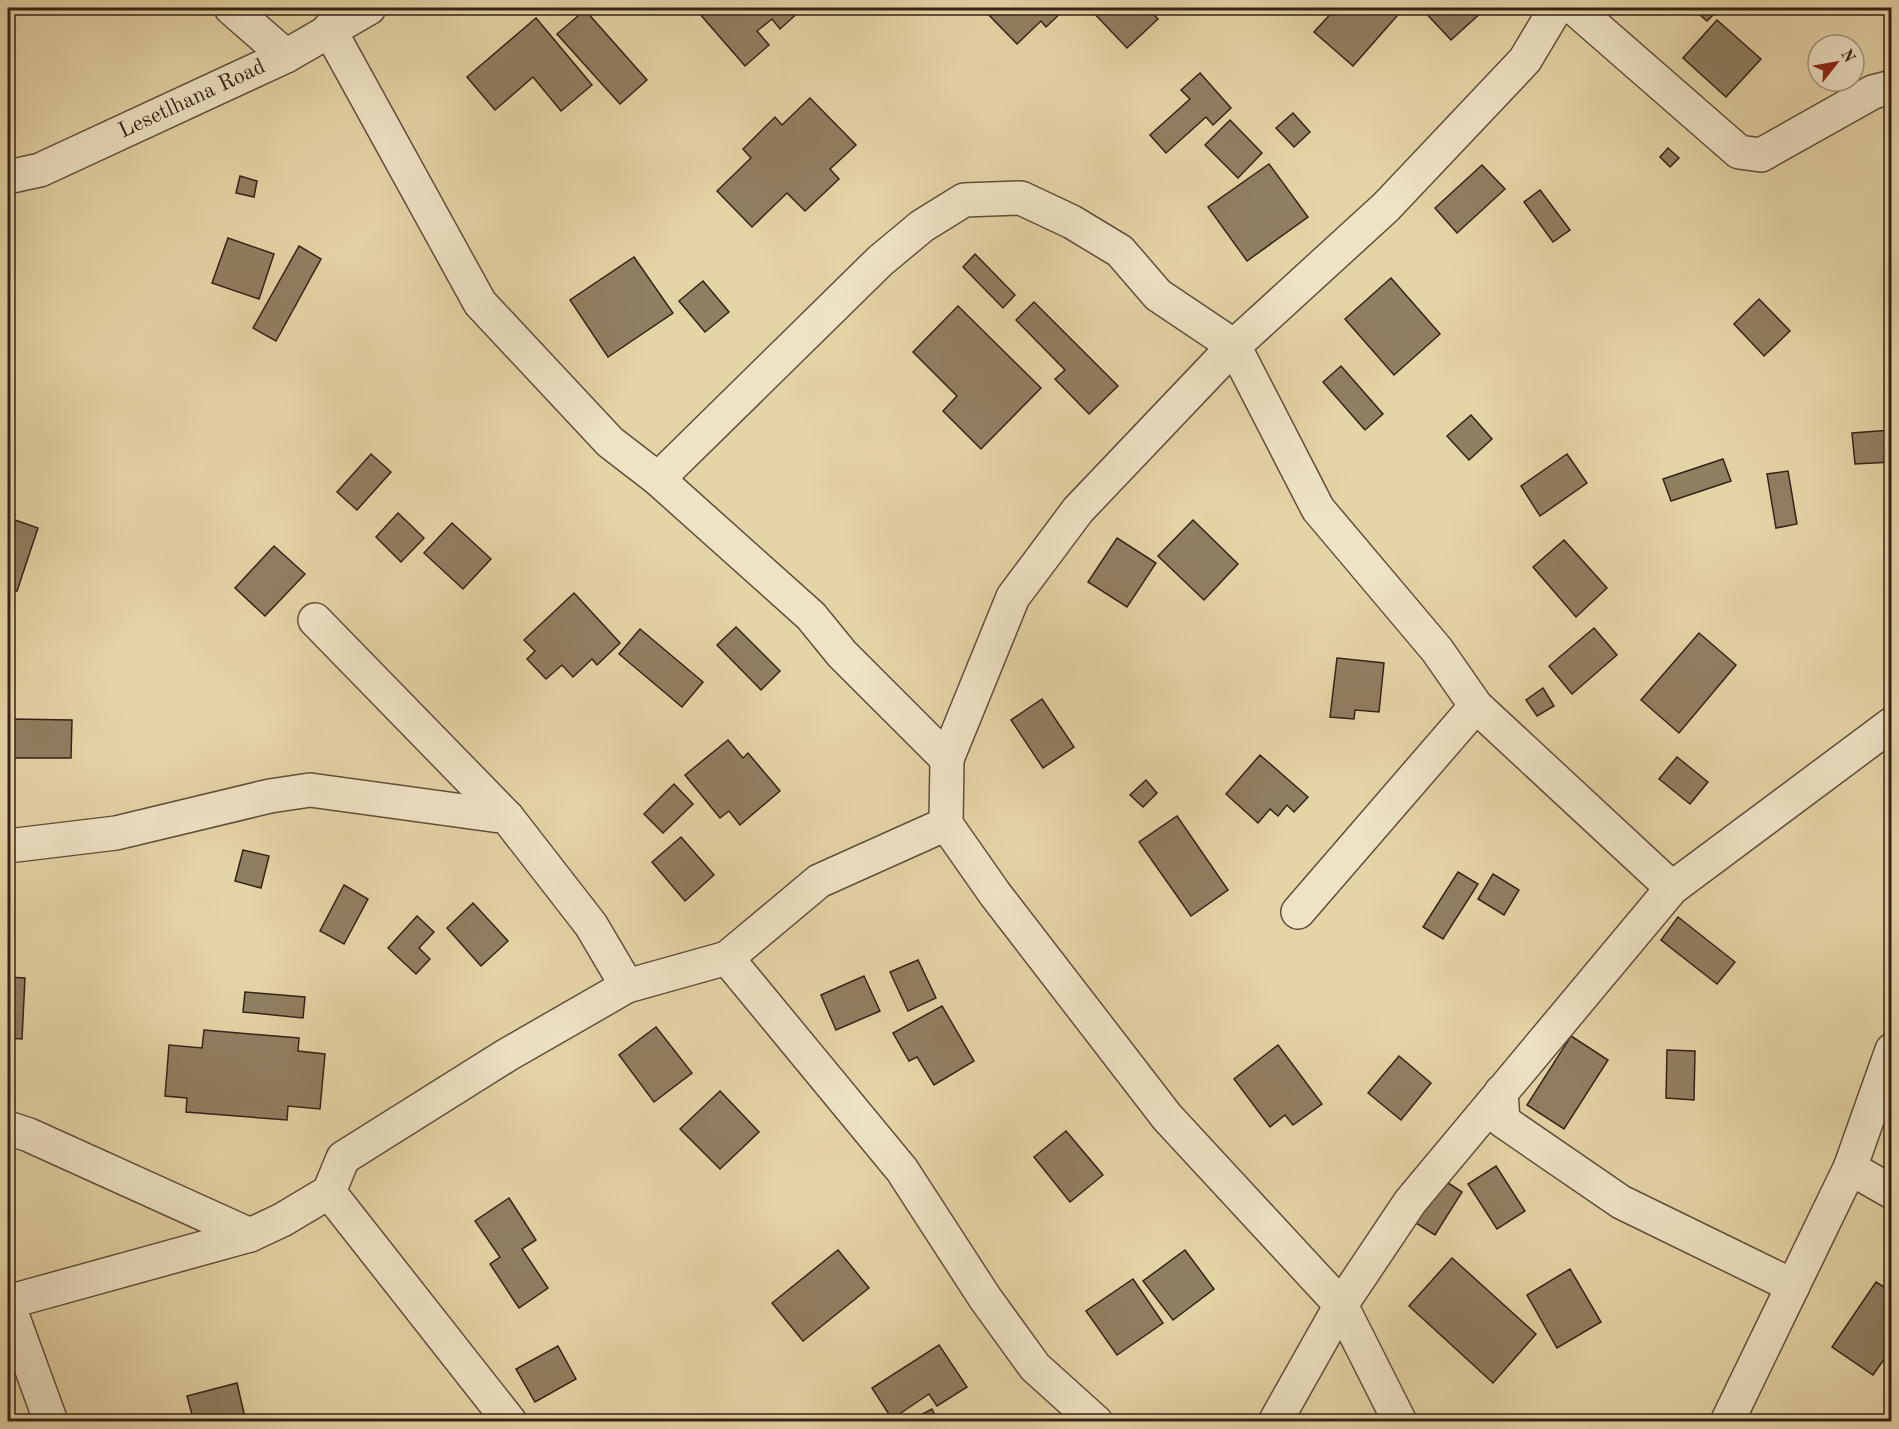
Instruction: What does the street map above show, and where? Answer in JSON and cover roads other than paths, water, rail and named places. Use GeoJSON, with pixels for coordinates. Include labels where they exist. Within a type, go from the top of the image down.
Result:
{"type":"FeatureCollection","features":[{"type":"Feature","properties":{"kind":"street"},"geometry":{"type":"LineString","coordinates":[[231,8],[286,56]]}},
{"type":"Feature","properties":{"kind":"street","name":"Lesetlhana Road"},"geometry":{"type":"LineString","coordinates":[[8,177],[40,170],[286,56],[329,29],[369,8]]}},
{"type":"Feature","properties":{"kind":"street"},"geometry":{"type":"LineString","coordinates":[[1400,1422],[1341,1305],[1167,1117],[995,894],[946,824],[947,759],[1013,597],[1078,510],[1234,346],[1394,198],[1525,60],[1556,8]]}},
{"type":"Feature","properties":{"kind":"street"},"geometry":{"type":"LineString","coordinates":[[1574,8],[1739,152],[1761,155],[1873,92],[1892,87]]}},
{"type":"Feature","properties":{"kind":"street"},"geometry":{"type":"LineString","coordinates":[[329,29],[480,303],[610,442],[658,479],[811,616],[842,654],[947,759]]}},
{"type":"Feature","properties":{"kind":"street"},"geometry":{"type":"LineString","coordinates":[[658,479],[880,261],[922,226],[964,200],[1021,198],[1072,222],[1120,251],[1158,295],[1234,346],[1318,509],[1437,650],[1476,706],[1672,888]]}},
{"type":"Feature","properties":{"kind":"street"},"geometry":{"type":"LineString","coordinates":[[315,620],[507,817],[591,925],[627,986]]}},
{"type":"Feature","properties":{"kind":"street"},"geometry":{"type":"LineString","coordinates":[[1298,912],[1476,706]]}},
{"type":"Feature","properties":{"kind":"street"},"geometry":{"type":"LineString","coordinates":[[1275,1422],[1341,1305],[1410,1202],[1672,888],[1892,724]]}},
{"type":"Feature","properties":{"kind":"street"},"geometry":{"type":"LineString","coordinates":[[8,846],[116,833],[270,796],[310,790],[507,817]]}},
{"type":"Feature","properties":{"kind":"street"},"geometry":{"type":"LineString","coordinates":[[51,1422],[8,1303],[250,1235],[282,1220],[329,1192],[343,1158],[507,1055],[627,986],[727,958],[819,881],[946,824]]}},
{"type":"Feature","properties":{"kind":"street"},"geometry":{"type":"LineString","coordinates":[[727,958],[903,1170],[985,1298],[1035,1367],[1096,1422]]}},
{"type":"Feature","properties":{"kind":"street"},"geometry":{"type":"LineString","coordinates":[[1727,1422],[1850,1168],[1892,1050]]}},
{"type":"Feature","properties":{"kind":"street"},"geometry":{"type":"LineString","coordinates":[[1501,1092],[1503,1121],[1621,1202],[1793,1286]]}},
{"type":"Feature","properties":{"kind":"street"},"geometry":{"type":"LineString","coordinates":[[8,1128],[29,1135],[250,1235]]}},
{"type":"Feature","properties":{"kind":"street"},"geometry":{"type":"LineString","coordinates":[[1850,1168],[1892,1192]]}},
{"type":"Feature","properties":{"kind":"street"},"geometry":{"type":"LineString","coordinates":[[329,1192],[510,1422]]}}]}
